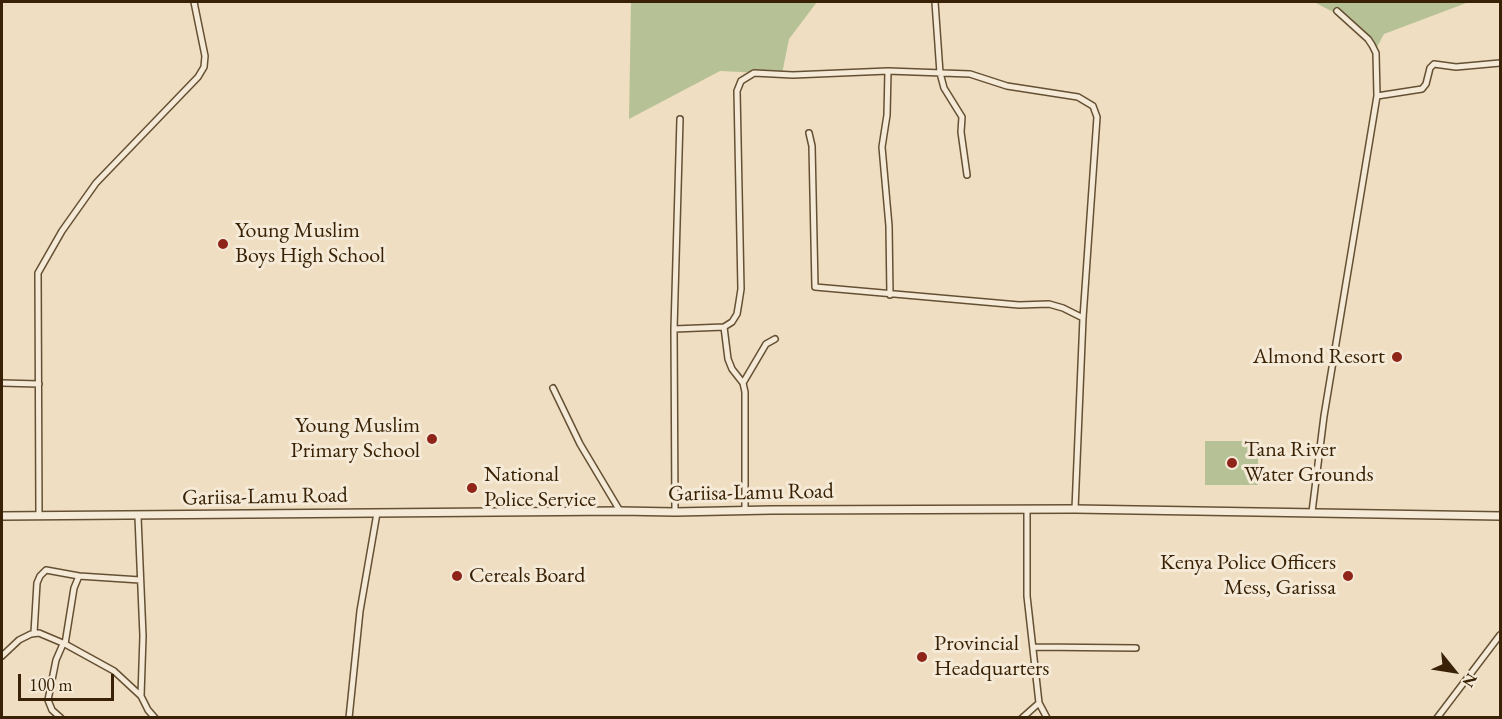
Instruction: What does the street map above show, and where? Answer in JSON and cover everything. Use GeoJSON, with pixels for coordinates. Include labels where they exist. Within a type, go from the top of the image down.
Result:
{"type":"FeatureCollection","features":[{"type":"Feature","properties":{"kind":"street"},"geometry":{"type":"LineString","coordinates":[[39,515],[37,283],[39,270],[62,231],[96,183],[198,77],[204,67],[205,56],[194,2]]}},
{"type":"Feature","properties":{"kind":"street"},"geometry":{"type":"LineString","coordinates":[[935,2],[940,73],[944,88],[962,117],[961,132],[967,175]]}},
{"type":"Feature","properties":{"kind":"street"},"geometry":{"type":"LineString","coordinates":[[1312,512],[1324,416],[1377,96],[1376,53],[1368,39],[1337,11]]}},
{"type":"Feature","properties":{"kind":"street"},"geometry":{"type":"LineString","coordinates":[[1377,96],[1422,89],[1434,64],[1456,67],[1500,63]]}},
{"type":"Feature","properties":{"kind":"street"},"geometry":{"type":"LineString","coordinates":[[888,71],[887,115],[882,147],[889,226],[890,295]]}},
{"type":"Feature","properties":{"kind":"street"},"geometry":{"type":"LineString","coordinates":[[674,329],[724,327],[732,322],[736,315],[741,289],[737,91],[741,81],[754,73],[793,75],[888,71],[970,74],[1007,86],[1078,97],[1093,106],[1097,117],[1083,318],[1075,509]]}},
{"type":"Feature","properties":{"kind":"street"},"geometry":{"type":"LineString","coordinates":[[675,512],[674,329],[680,119]]}},
{"type":"Feature","properties":{"kind":"street"},"geometry":{"type":"LineString","coordinates":[[809,133],[812,146],[815,288],[1019,304],[1048,304],[1063,308],[1083,318]]}},
{"type":"Feature","properties":{"kind":"street"},"geometry":{"type":"LineString","coordinates":[[724,327],[728,359],[732,369],[743,383]]}},
{"type":"Feature","properties":{"kind":"street"},"geometry":{"type":"LineString","coordinates":[[745,511],[743,383],[766,344],[775,339]]}},
{"type":"Feature","properties":{"kind":"street"},"geometry":{"type":"LineString","coordinates":[[2,383],[39,384]]}},
{"type":"Feature","properties":{"kind":"street"},"geometry":{"type":"LineString","coordinates":[[553,388],[580,444],[620,511]]}},
{"type":"Feature","properties":{"kind":"street","name":"Gariisa-Lamu Road"},"geometry":{"type":"LineString","coordinates":[[2,516],[138,517],[377,513],[1075,509],[1500,516]]}},
{"type":"Feature","properties":{"kind":"street"},"geometry":{"type":"LineString","coordinates":[[1027,510],[1027,596],[1039,703],[1047,717]]}},
{"type":"Feature","properties":{"kind":"street"},"geometry":{"type":"LineString","coordinates":[[349,717],[360,611],[377,513]]}},
{"type":"Feature","properties":{"kind":"street"},"geometry":{"type":"LineString","coordinates":[[138,517],[143,636],[141,696]]}},
{"type":"Feature","properties":{"kind":"street"},"geometry":{"type":"LineString","coordinates":[[34,633],[37,584],[40,576],[46,570],[79,576],[140,580]]}},
{"type":"Feature","properties":{"kind":"street"},"geometry":{"type":"LineString","coordinates":[[61,717],[52,710],[48,700],[56,660],[64,644],[74,588],[79,576]]}},
{"type":"Feature","properties":{"kind":"street"},"geometry":{"type":"LineString","coordinates":[[2,656],[19,640],[34,633],[47,636],[114,671],[141,696],[148,710],[155,717]]}},
{"type":"Feature","properties":{"kind":"street"},"geometry":{"type":"LineString","coordinates":[[1441,716],[1500,635]]}},
{"type":"Feature","properties":{"kind":"street"},"geometry":{"type":"LineString","coordinates":[[1033,647],[1136,648]]}},
{"type":"Feature","properties":{"kind":"street"},"geometry":{"type":"LineString","coordinates":[[1022,717],[1039,703]]}},
{"type":"Feature","properties":{"kind":"street"},"geometry":{"type":"LineString","coordinates":[[146,717],[148,710]]}},
{"type":"Feature","properties":{"kind":"green space"},"geometry":{"type":"Polygon","coordinates":[[[631,2],[817,2],[789,39],[782,74],[720,71],[629,119],[631,2]]]}},
{"type":"Feature","properties":{"kind":"green space"},"geometry":{"type":"Polygon","coordinates":[[[1314,2],[1469,2],[1384,34],[1376,49],[1339,15],[1314,2]]]}},
{"type":"Feature","properties":{"kind":"green space","name":"Tana River Water Grounds"},"geometry":{"type":"Polygon","coordinates":[[[1205,441],[1258,441],[1258,485],[1205,485],[1205,441]]]}},
{"type":"Feature","properties":{"kind":"place","name":"Young Muslim Boys High School"},"geometry":{"type":"Point","coordinates":[223,244]}},
{"type":"Feature","properties":{"kind":"place","name":"Almond Resort"},"geometry":{"type":"Point","coordinates":[1397,357]}},
{"type":"Feature","properties":{"kind":"place","name":"Young Muslim Primary School"},"geometry":{"type":"Point","coordinates":[432,439]}},
{"type":"Feature","properties":{"kind":"place","name":"Tana River Water Grounds"},"geometry":{"type":"Point","coordinates":[1232,463]}},
{"type":"Feature","properties":{"kind":"place","name":"National Police Service"},"geometry":{"type":"Point","coordinates":[472,488]}},
{"type":"Feature","properties":{"kind":"place","name":"Cereals Board"},"geometry":{"type":"Point","coordinates":[457,576]}},
{"type":"Feature","properties":{"kind":"place","name":"Kenya Police Officers Mess, Garissa"},"geometry":{"type":"Point","coordinates":[1348,576]}},
{"type":"Feature","properties":{"kind":"place","name":"Provincial Headquarters"},"geometry":{"type":"Point","coordinates":[922,657]}}]}
